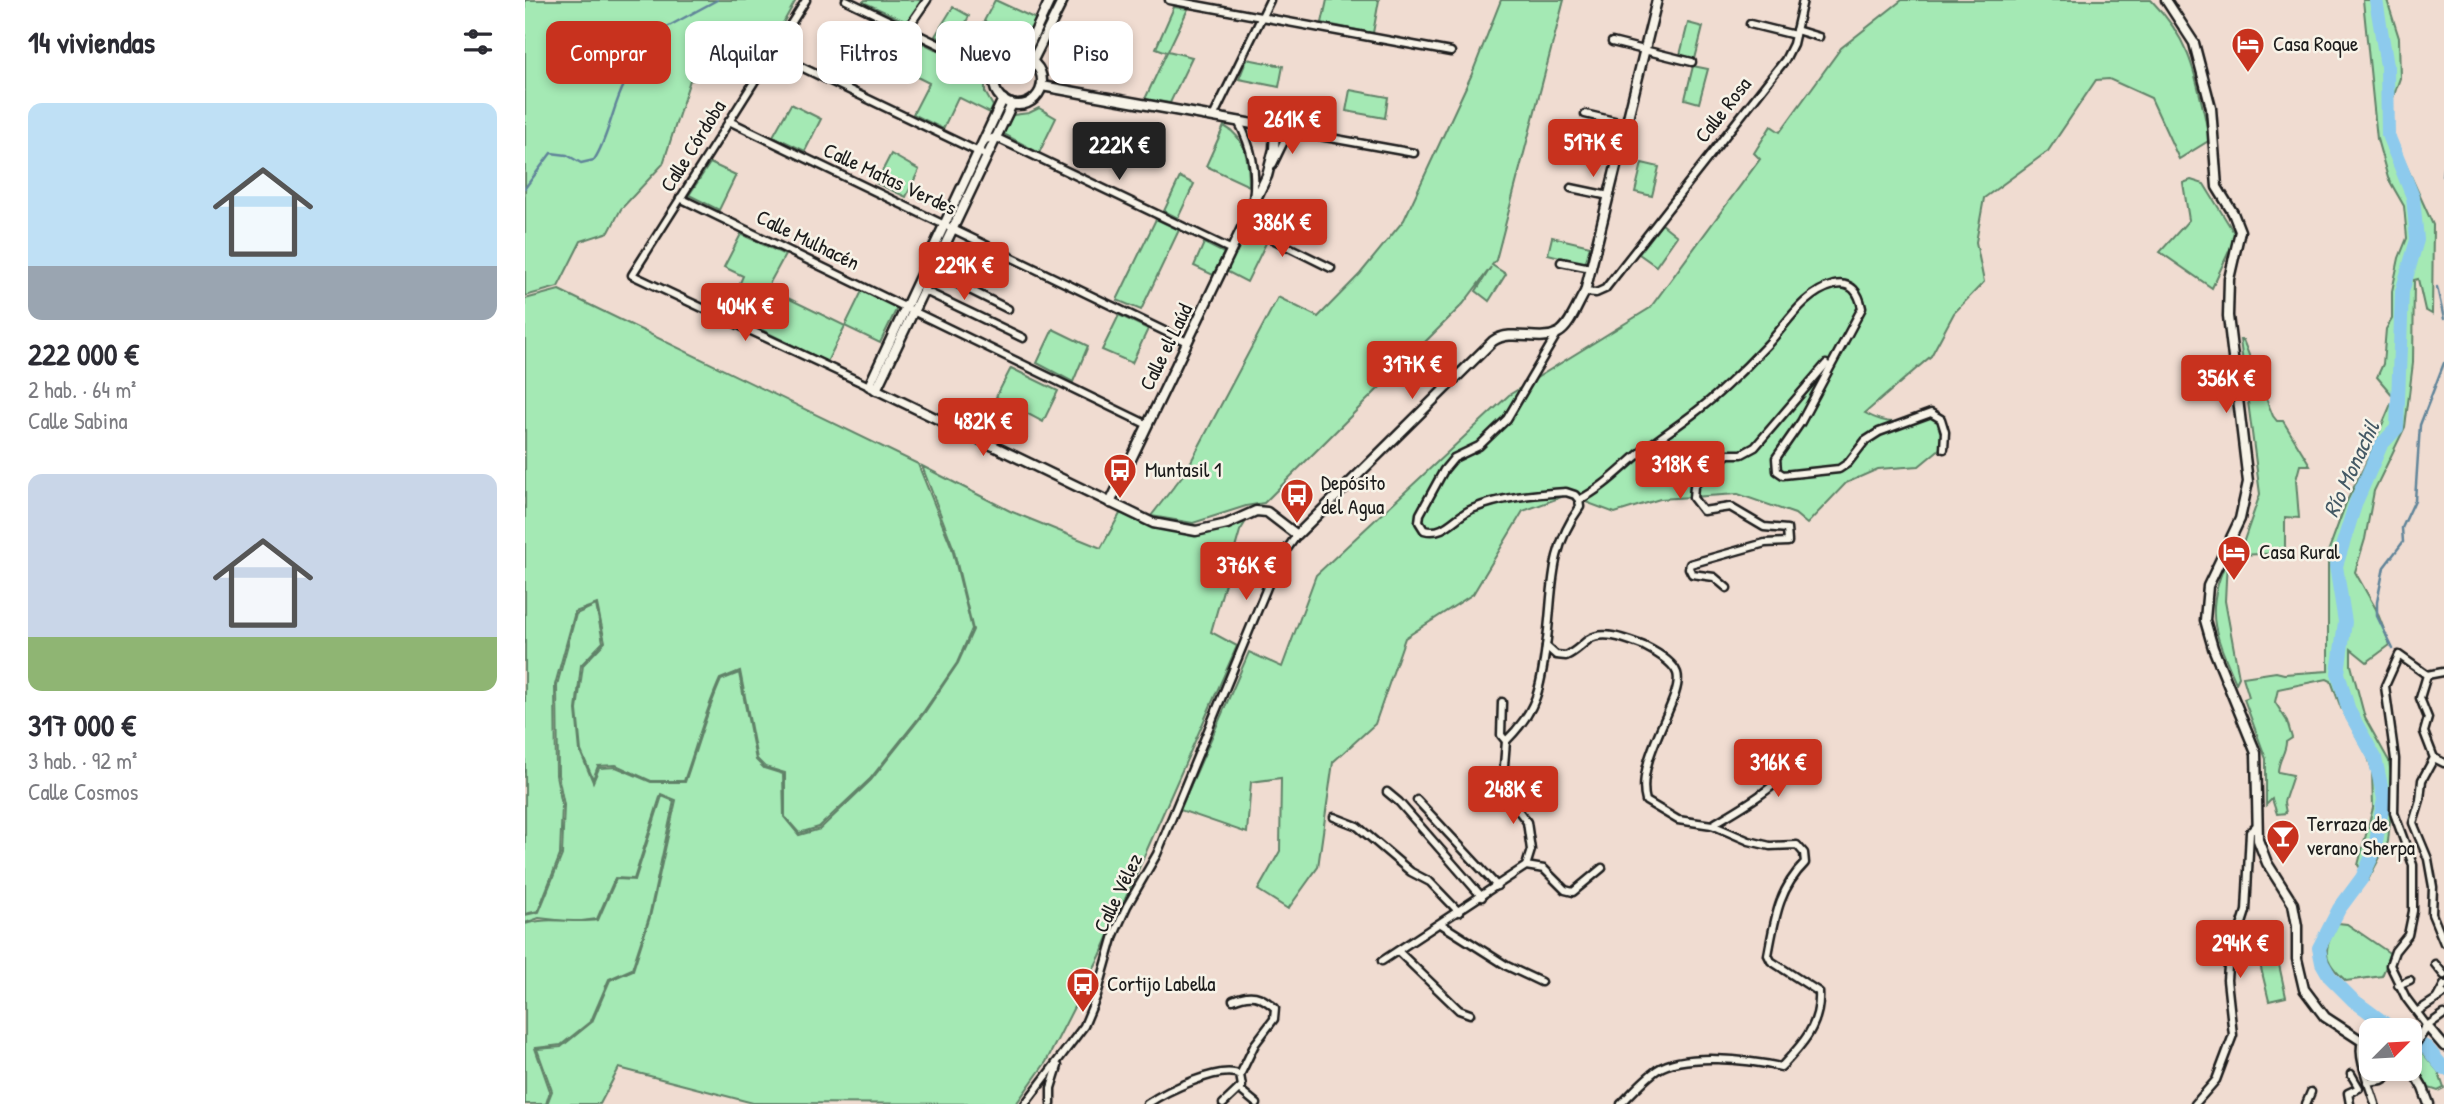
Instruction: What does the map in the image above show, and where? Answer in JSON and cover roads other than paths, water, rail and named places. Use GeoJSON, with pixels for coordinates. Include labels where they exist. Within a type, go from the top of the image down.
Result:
{"type":"FeatureCollection","features":[{"type":"Feature","properties":{"kind":"street","name":"Calle Córdoba"},"geometry":{"type":"LineString","coordinates":[[793,21],[806,0]]}},
{"type":"Feature","properties":{"kind":"street"},"geometry":{"type":"LineString","coordinates":[[846,0],[890,21]]}},
{"type":"Feature","properties":{"kind":"street"},"geometry":{"type":"LineString","coordinates":[[913,21],[927,0]]}},
{"type":"Feature","properties":{"kind":"street"},"geometry":{"type":"LineString","coordinates":[[1035,32],[1050,0]]}},
{"type":"Feature","properties":{"kind":"street"},"geometry":{"type":"LineString","coordinates":[[1035,58],[1063,0]]}},
{"type":"Feature","properties":{"kind":"street"},"geometry":{"type":"LineString","coordinates":[[1169,0],[1451,52]]}},
{"type":"Feature","properties":{"kind":"street"},"geometry":{"type":"LineString","coordinates":[[1213,117],[1270,0]]}},
{"type":"Feature","properties":{"kind":"street"},"geometry":{"type":"LineString","coordinates":[[1382,961],[1526,866],[1531,850],[1527,822],[1509,798],[1503,778],[1506,741],[1520,727],[1541,690],[1553,567],[1560,540],[1580,507],[1579,500],[1575,495],[1566,492],[1501,501],[1473,508],[1446,528],[1433,532],[1424,530],[1419,522],[1420,514],[1444,470],[1454,458],[1486,441],[1507,419],[1585,292],[1657,0]]}},
{"type":"Feature","properties":{"kind":"street","name":"Calle Rosa"},"geometry":{"type":"LineString","coordinates":[[1585,292],[1596,293],[1605,289],[1785,60],[1803,0]]}},
{"type":"Feature","properties":{"kind":"street"},"geometry":{"type":"LineString","coordinates":[[2166,0],[2194,43],[2211,108],[2217,187],[2233,213],[2240,231],[2229,279],[2228,316],[2248,482],[2240,519],[2208,586],[2204,609],[2208,634],[2256,753],[2256,827],[2261,852],[2287,892],[2296,914],[2297,959],[2304,989],[2325,1017],[2359,1040]]}},
{"type":"Feature","properties":{"kind":"street"},"geometry":{"type":"LineString","coordinates":[[1750,24],[1819,37]]}},
{"type":"Feature","properties":{"kind":"street"},"geometry":{"type":"LineString","coordinates":[[1612,42],[1692,62]]}},
{"type":"Feature","properties":{"kind":"street"},"geometry":{"type":"LineString","coordinates":[[996,84],[996,89],[1003,99],[1012,104],[1027,103],[1039,94],[1042,86],[1041,73],[1035,65]]}},
{"type":"Feature","properties":{"kind":"street"},"geometry":{"type":"LineString","coordinates":[[803,68],[983,154]]}},
{"type":"Feature","properties":{"kind":"street","name":"Calle Córdoba"},"geometry":{"type":"LineString","coordinates":[[752,84],[632,275],[873,388]]}},
{"type":"Feature","properties":{"kind":"street"},"geometry":{"type":"LineString","coordinates":[[1042,86],[1414,153]]}},
{"type":"Feature","properties":{"kind":"street"},"geometry":{"type":"LineString","coordinates":[[909,308],[923,290],[953,228],[983,154],[983,141],[1003,99]]}},
{"type":"Feature","properties":{"kind":"street"},"geometry":{"type":"LineString","coordinates":[[1012,104],[944,223],[873,388],[1153,523],[1188,530],[1207,529],[1227,524],[1256,511],[1267,512],[1297,535],[1493,341],[1505,336],[1557,334]]}},
{"type":"Feature","properties":{"kind":"street"},"geometry":{"type":"LineString","coordinates":[[1584,114],[1627,124]]}},
{"type":"Feature","properties":{"kind":"street","name":"Calle Matas Verdes"},"geometry":{"type":"LineString","coordinates":[[729,121],[1188,342]]}},
{"type":"Feature","properties":{"kind":"street","name":"Calle el Laúd"},"geometry":{"type":"LineString","coordinates":[[1238,121],[1247,138],[1256,175],[1253,206]]}},
{"type":"Feature","properties":{"kind":"street","name":"Calle el Laúd"},"geometry":{"type":"LineString","coordinates":[[1270,169],[1275,128]]}},
{"type":"Feature","properties":{"kind":"street","name":"Calle el Laúd"},"geometry":{"type":"LineString","coordinates":[[1110,503],[1289,131]]}},
{"type":"Feature","properties":{"kind":"street"},"geometry":{"type":"LineString","coordinates":[[983,141],[995,137],[1232,250]]}},
{"type":"Feature","properties":{"kind":"street"},"geometry":{"type":"LineString","coordinates":[[1571,188],[1609,196]]}},
{"type":"Feature","properties":{"kind":"street","name":"Calle Mulhacén"},"geometry":{"type":"LineString","coordinates":[[680,198],[1148,425]]}},
{"type":"Feature","properties":{"kind":"street"},"geometry":{"type":"LineString","coordinates":[[1244,225],[1331,268]]}},
{"type":"Feature","properties":{"kind":"street"},"geometry":{"type":"LineString","coordinates":[[1561,262],[1591,268]]}},
{"type":"Feature","properties":{"kind":"street"},"geometry":{"type":"LineString","coordinates":[[932,271],[1008,309]]}},
{"type":"Feature","properties":{"kind":"street"},"geometry":{"type":"LineString","coordinates":[[1579,500],[1596,491],[1650,446],[1701,409],[1769,343],[1804,302],[1832,286],[1842,284],[1853,288],[1859,295],[1862,308],[1836,352],[1801,422],[1776,458],[1777,471],[1783,475],[1839,469],[1865,442],[1879,432],[1931,413],[1941,419],[1945,432],[1944,449]]}},
{"type":"Feature","properties":{"kind":"street"},"geometry":{"type":"LineString","coordinates":[[923,290],[1023,338]]}},
{"type":"Feature","properties":{"kind":"street"},"geometry":{"type":"LineString","coordinates":[[1727,588],[1714,578],[1692,574],[1690,564],[1765,543],[1788,542],[1787,529],[1764,527],[1730,507],[1703,511],[1693,498],[1694,486],[1728,454],[1742,454],[1755,447],[1790,410],[1836,352]]}},
{"type":"Feature","properties":{"kind":"street","name":"Calle Vélez"},"geometry":{"type":"LineString","coordinates":[[1025,1104],[1084,1026],[1097,995],[1114,935],[1127,906],[1157,854],[1277,563],[1297,535]]}},
{"type":"Feature","properties":{"kind":"street"},"geometry":{"type":"LineString","coordinates":[[1546,646],[1556,655],[1566,656],[1590,638],[1607,635],[1651,649],[1674,667],[1678,675],[1675,694],[1653,745],[1643,790],[1646,800],[1678,820],[1712,825],[1749,841],[1770,846],[1797,845],[1804,853],[1805,863],[1786,886],[1772,925],[1768,955],[1771,961],[1819,992],[1817,1019],[1804,1043],[1781,1067],[1755,1062],[1678,1061],[1656,1071],[1621,1104]]}},
{"type":"Feature","properties":{"kind":"street"},"geometry":{"type":"LineString","coordinates":[[2443,672],[2427,675],[2399,655],[2385,686],[2395,760],[2394,813],[2411,854],[2413,873],[2413,911],[2408,935],[2391,957],[2391,972],[2406,998],[2444,1046]]}},
{"type":"Feature","properties":{"kind":"street"},"geometry":{"type":"LineString","coordinates":[[2427,675],[2420,698],[2428,718],[2424,732],[2434,758],[2444,763]]}},
{"type":"Feature","properties":{"kind":"street"},"geometry":{"type":"LineString","coordinates":[[1502,702],[1501,735],[1506,741]]}},
{"type":"Feature","properties":{"kind":"street"},"geometry":{"type":"LineString","coordinates":[[1712,825],[1765,792],[1784,776],[1792,767],[1780,757]]}},
{"type":"Feature","properties":{"kind":"street"},"geometry":{"type":"LineString","coordinates":[[2434,758],[2422,780],[2420,800],[2413,823],[2431,872],[2432,914],[2444,943]]}},
{"type":"Feature","properties":{"kind":"street"},"geometry":{"type":"LineString","coordinates":[[1387,792],[1399,802],[1482,897]]}},
{"type":"Feature","properties":{"kind":"street"},"geometry":{"type":"LineString","coordinates":[[1417,800],[1497,886]]}},
{"type":"Feature","properties":{"kind":"street"},"geometry":{"type":"LineString","coordinates":[[1333,817],[1357,826],[1411,872],[1430,881],[1459,912]]}},
{"type":"Feature","properties":{"kind":"street"},"geometry":{"type":"LineString","coordinates":[[2195,1104],[2216,1080],[2233,1035],[2227,980],[2229,953],[2246,911],[2250,832],[2256,827]]}},
{"type":"Feature","properties":{"kind":"street"},"geometry":{"type":"LineString","coordinates":[[1526,866],[1544,869],[1565,890],[1573,892],[1602,869]]}},
{"type":"Feature","properties":{"kind":"street"},"geometry":{"type":"LineString","coordinates":[[1441,924],[1507,966],[1541,982]]}},
{"type":"Feature","properties":{"kind":"street"},"geometry":{"type":"LineString","coordinates":[[1398,951],[1459,1010],[1469,1014]]}},
{"type":"Feature","properties":{"kind":"street"},"geometry":{"type":"LineString","coordinates":[[2435,964],[2444,975]]}},
{"type":"Feature","properties":{"kind":"street"},"geometry":{"type":"LineString","coordinates":[[2398,985],[2410,980]]}},
{"type":"Feature","properties":{"kind":"street"},"geometry":{"type":"LineString","coordinates":[[2418,1011],[2441,996],[2444,985]]}},
{"type":"Feature","properties":{"kind":"street"},"geometry":{"type":"LineString","coordinates":[[1223,1104],[1242,1086],[1240,1075],[1255,1044],[1274,1019],[1275,1008],[1261,996],[1246,994],[1233,1000]]}},
{"type":"Feature","properties":{"kind":"street"},"geometry":{"type":"LineString","coordinates":[[2422,1032],[2444,1014]]}},
{"type":"Feature","properties":{"kind":"street"},"geometry":{"type":"LineString","coordinates":[[1051,1104],[1051,1088],[1060,1061]]}},
{"type":"Feature","properties":{"kind":"street"},"geometry":{"type":"LineString","coordinates":[[1147,1104],[1214,1074],[1233,1071],[1240,1075]]}},
{"type":"Feature","properties":{"kind":"street"},"geometry":{"type":"LineString","coordinates":[[2350,1104],[2348,1093],[2358,1088],[2351,1074],[2353,1073],[2363,1089],[2372,1095]]}},
{"type":"Feature","properties":{"kind":"street"},"geometry":{"type":"LineString","coordinates":[[2367,1082],[2375,1104]]}},
{"type":"Feature","properties":{"kind":"street"},"geometry":{"type":"LineString","coordinates":[[2419,1082],[2428,1104]]}},
{"type":"Feature","properties":{"kind":"street"},"geometry":{"type":"LineString","coordinates":[[1239,1089],[1257,1104]]}},
{"type":"Feature","properties":{"kind":"street"},"geometry":{"type":"LineString","coordinates":[[2306,1104],[2311,1092]]}},
{"type":"Feature","properties":{"kind":"waterway"},"geometry":{"type":"LineString","coordinates":[[525,188],[551,153],[567,155],[581,163],[594,160],[625,83],[647,64],[648,57],[643,40],[717,0]]}},
{"type":"Feature","properties":{"kind":"waterway","name":"Río Monachil"},"geometry":{"type":"LineString","coordinates":[[2376,0],[2387,66],[2388,135],[2413,197],[2417,240],[2402,292],[2397,428],[2381,445],[2356,502],[2336,566],[2345,622],[2338,673],[2349,711],[2375,758],[2384,799],[2374,852],[2362,878],[2339,909],[2319,948],[2322,963],[2330,977],[2353,1000],[2377,1018]]}},
{"type":"Feature","properties":{"kind":"waterway"},"geometry":{"type":"LineString","coordinates":[[2442,176],[2444,162]]}},
{"type":"Feature","properties":{"kind":"waterway"},"geometry":{"type":"LineString","coordinates":[[2437,287],[2444,319]]}},
{"type":"Feature","properties":{"kind":"waterway"},"geometry":{"type":"LineString","coordinates":[[2393,649],[2377,616],[2377,602],[2384,567],[2403,542],[2402,528],[2415,500],[2420,425],[2444,363]]}},
{"type":"Feature","properties":{"kind":"waterway","name":"Río Monachil"},"geometry":{"type":"LineString","coordinates":[[2422,1045],[2444,1069]]}},
{"type":"Feature","properties":{"kind":"place","name":"Casa Roque"},"geometry":{"type":"Point","coordinates":[2248,74]}},
{"type":"Feature","properties":{"kind":"place","name":"Muntasil 1"},"geometry":{"type":"Point","coordinates":[1120,500]}},
{"type":"Feature","properties":{"kind":"place","name":"Depósito del Agua"},"geometry":{"type":"Point","coordinates":[1297,525]}},
{"type":"Feature","properties":{"kind":"place","name":"Casa Rural"},"geometry":{"type":"Point","coordinates":[2234,582]}},
{"type":"Feature","properties":{"kind":"place","name":"Terraza de verano Sherpa"},"geometry":{"type":"Point","coordinates":[2283,866]}},
{"type":"Feature","properties":{"kind":"place","name":"Cortijo Labella"},"geometry":{"type":"Point","coordinates":[1083,1014]}}]}
